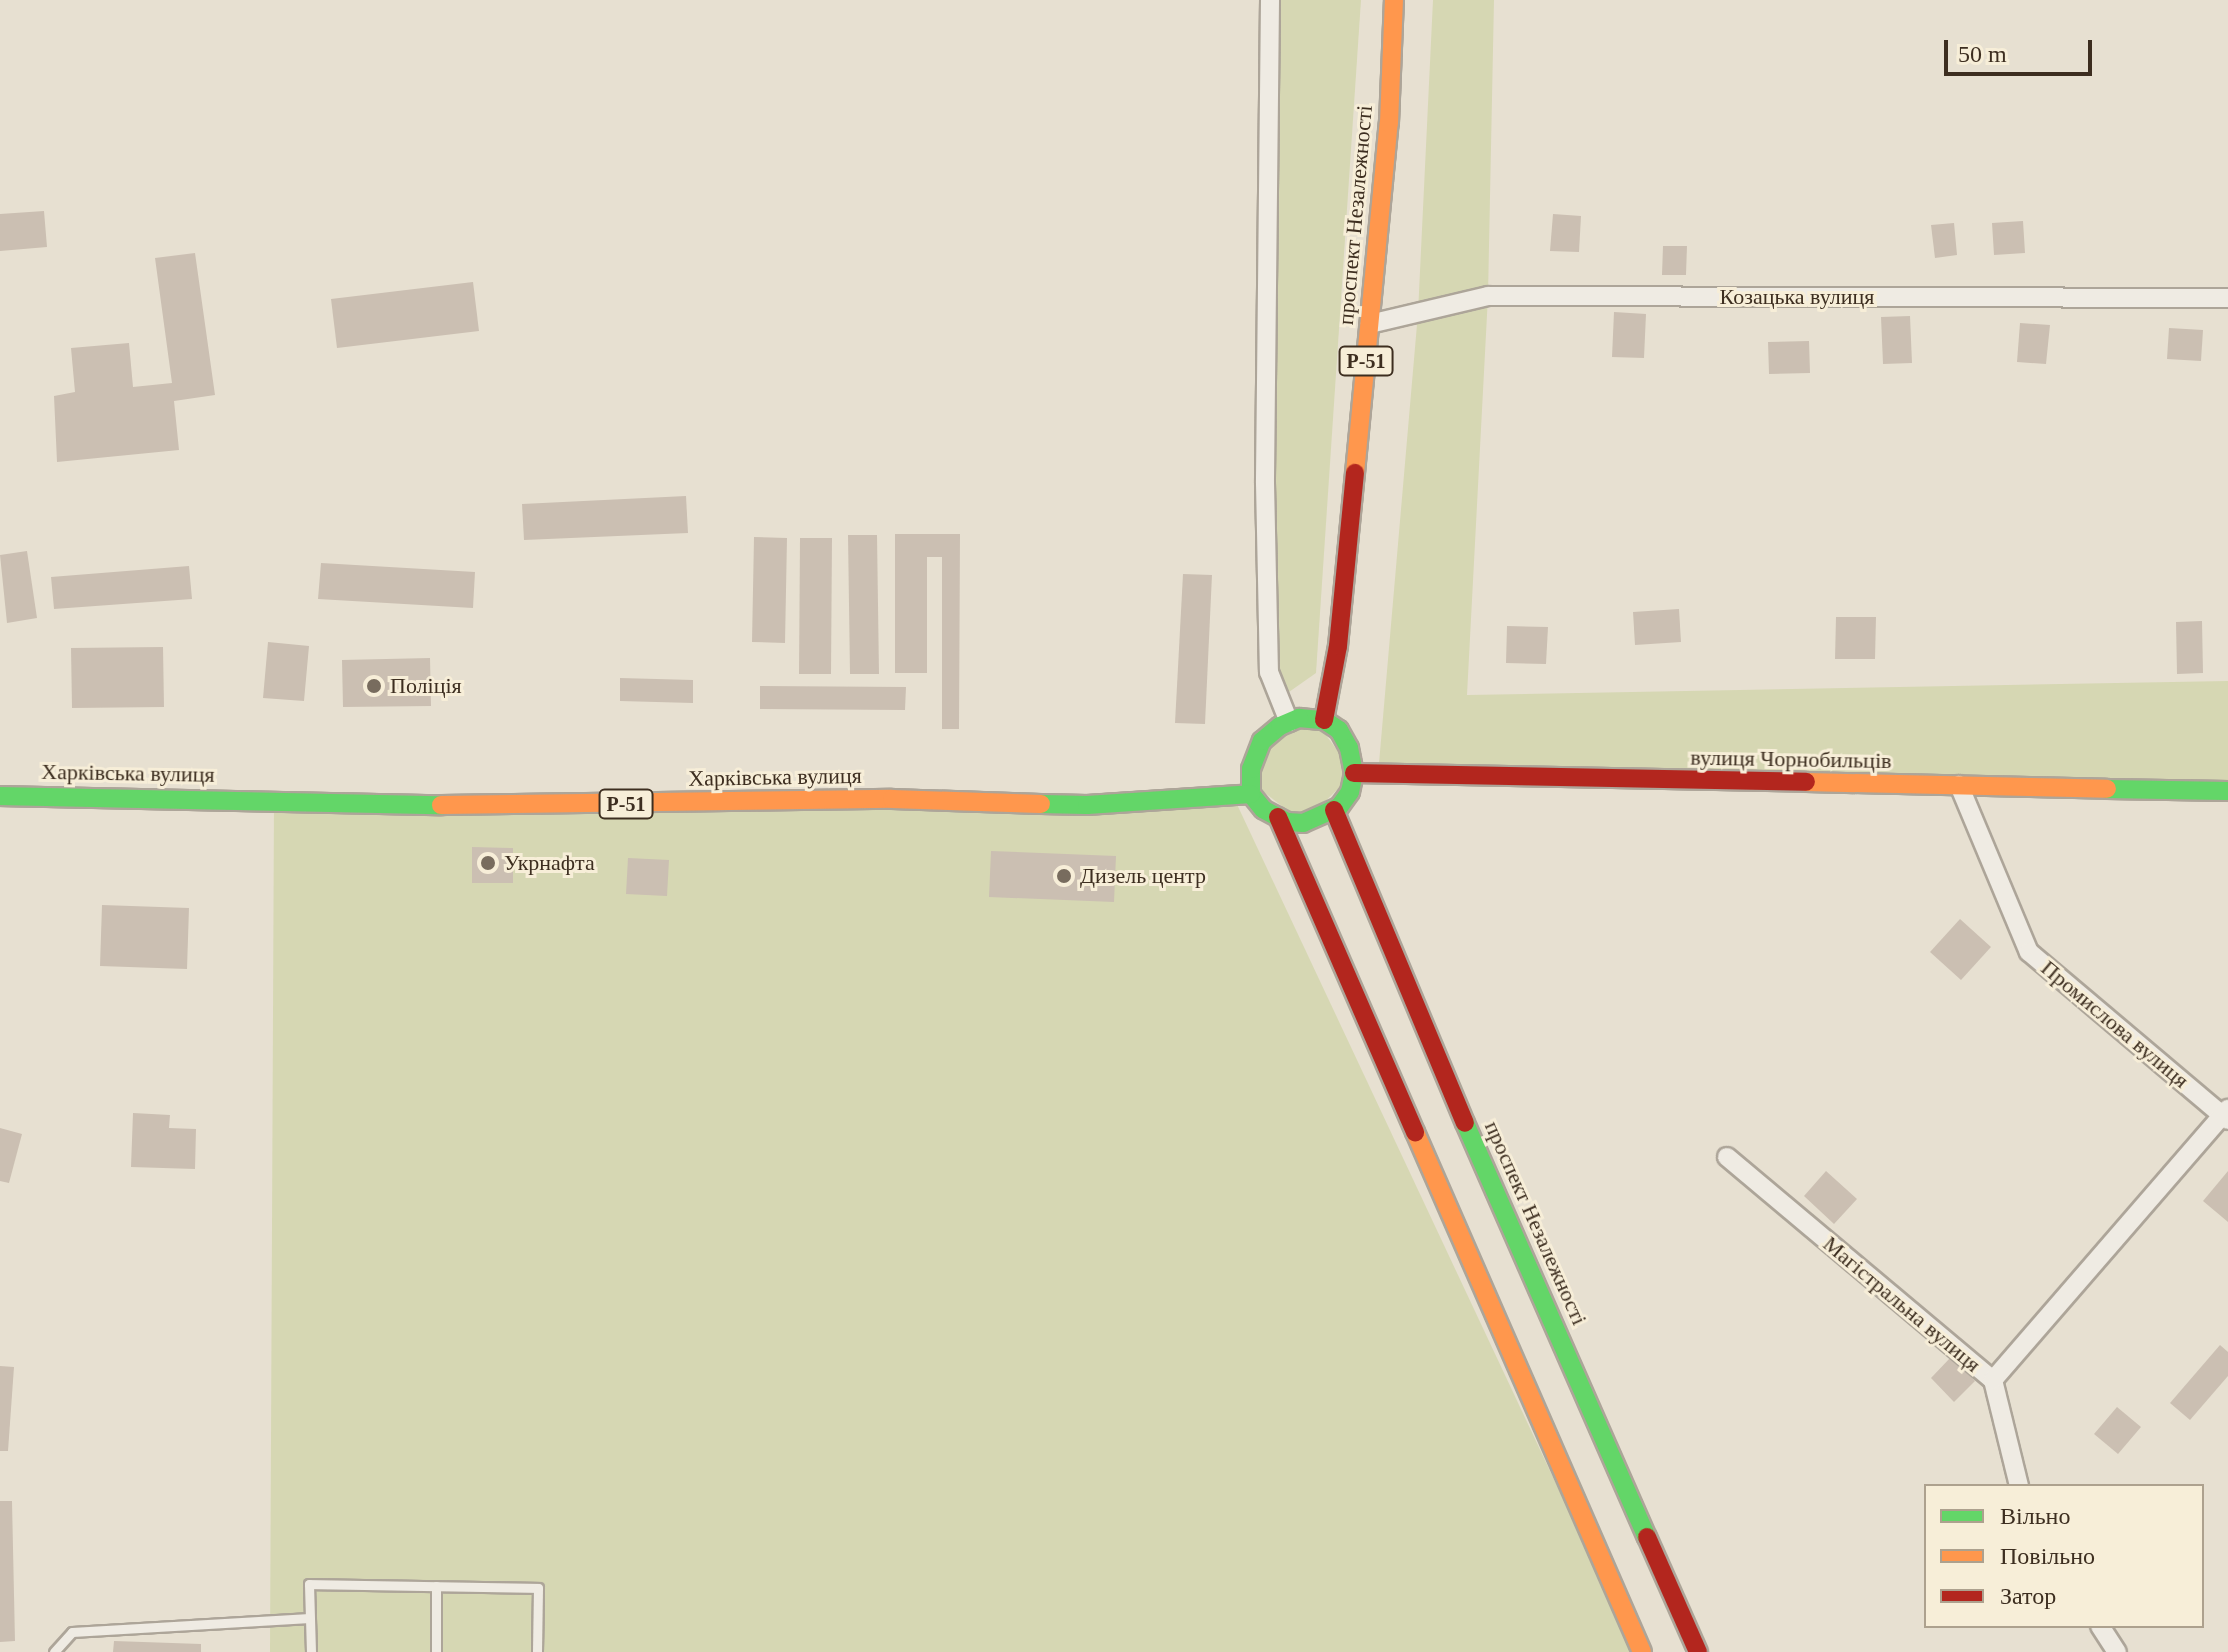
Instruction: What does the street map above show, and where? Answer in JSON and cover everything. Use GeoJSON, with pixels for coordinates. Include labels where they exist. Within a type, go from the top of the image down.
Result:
{"type":"FeatureCollection","features":[{"type":"Feature","properties":{"kind":"street"},"geometry":{"type":"LineString","coordinates":[[1270,0],[1265,483],[1269,672],[1289,722]]}},
{"type":"Feature","properties":{"kind":"street","name":"проспект Незалежності"},"geometry":{"type":"LineString","coordinates":[[1324,720],[1338,646],[1370,324],[1389,123],[1394,0]]}},
{"type":"Feature","properties":{"kind":"street","name":"Козацька вулиця"},"geometry":{"type":"LineString","coordinates":[[1370,324],[1488,296],[2228,298]]}},
{"type":"Feature","properties":{"kind":"street"},"geometry":{"type":"LineString","coordinates":[[1299,718],[1324,720],[1339,730],[1349,748],[1354,773],[1350,792],[1334,810],[1303,823],[1287,822],[1263,809],[1251,794],[1255,755],[1262,741],[1289,722],[1299,718]]}},
{"type":"Feature","properties":{"kind":"street","name":"вулиця Чорнобильців"},"geometry":{"type":"LineString","coordinates":[[1354,773],[2228,791]]}},
{"type":"Feature","properties":{"kind":"street","name":"Промислова вулиця"},"geometry":{"type":"LineString","coordinates":[[1959,785],[2029,952],[2226,1115]]}},
{"type":"Feature","properties":{"kind":"street","name":"Харківська вулиця"},"geometry":{"type":"LineString","coordinates":[[0,796],[274,799],[487,807],[892,799],[1087,805],[1251,794]]}},
{"type":"Feature","properties":{"kind":"street","name":"проспект Незалежності"},"geometry":{"type":"LineString","coordinates":[[1334,810],[1434,1051],[1698,1652]]}},
{"type":"Feature","properties":{"kind":"street"},"geometry":{"type":"LineString","coordinates":[[1278,817],[1642,1652]]}},
{"type":"Feature","properties":{"kind":"street"},"geometry":{"type":"LineString","coordinates":[[1993,1380],[2226,1115]]}},
{"type":"Feature","properties":{"kind":"street","name":"Магістральна вулиця"},"geometry":{"type":"LineString","coordinates":[[1727,1157],[1993,1380],[2019,1484]]}},
{"type":"Feature","properties":{"kind":"street"},"geometry":{"type":"LineString","coordinates":[[2101,1628],[2117,1652]]}},
{"type":"Feature","properties":{"kind":"lane"},"geometry":{"type":"LineString","coordinates":[[311,1652],[309,1584],[538,1588],[537,1652]]}},
{"type":"Feature","properties":{"kind":"lane"},"geometry":{"type":"LineString","coordinates":[[436,1586],[436,1652]]}},
{"type":"Feature","properties":{"kind":"lane"},"geometry":{"type":"LineString","coordinates":[[54,1652],[72,1632],[310,1618]]}},
{"type":"Feature","properties":{"kind":"green space"},"geometry":{"type":"Polygon","coordinates":[[[1270,0],[1361,0],[1316,673],[1279,699],[1265,483],[1270,0]]]}},
{"type":"Feature","properties":{"kind":"green space"},"geometry":{"type":"Polygon","coordinates":[[[1433,0],[1494,0],[1488,296],[1467,695],[2228,681],[2228,791],[1378,775],[1418,313],[1433,0]]]}},
{"type":"Feature","properties":{"kind":"green space"},"geometry":{"type":"Polygon","coordinates":[[[1314,719],[1354,773],[1303,823],[1250,781],[1255,755],[1314,719]]]}},
{"type":"Feature","properties":{"kind":"green space"},"geometry":{"type":"Polygon","coordinates":[[[1234,798],[1635,1652],[270,1652],[274,799],[1234,798]]]}},
{"type":"Feature","properties":{"kind":"building"},"geometry":{"type":"Polygon","coordinates":[[[44,211],[47,247],[0,251],[0,214],[44,211]]]}},
{"type":"Feature","properties":{"kind":"building"},"geometry":{"type":"Polygon","coordinates":[[[1553,214],[1581,216],[1579,252],[1550,251],[1553,214]]]}},
{"type":"Feature","properties":{"kind":"building"},"geometry":{"type":"Polygon","coordinates":[[[2023,221],[2025,253],[1994,255],[1992,223],[2023,221]]]}},
{"type":"Feature","properties":{"kind":"building"},"geometry":{"type":"Polygon","coordinates":[[[1954,223],[1957,255],[1935,258],[1931,225],[1954,223]]]}},
{"type":"Feature","properties":{"kind":"building"},"geometry":{"type":"Polygon","coordinates":[[[1663,246],[1687,246],[1686,275],[1662,275],[1663,246]]]}},
{"type":"Feature","properties":{"kind":"building"},"geometry":{"type":"Polygon","coordinates":[[[195,253],[215,395],[174,401],[179,450],[57,462],[54,396],[75,392],[71,348],[129,343],[133,387],[172,383],[155,258],[195,253]]]}},
{"type":"Feature","properties":{"kind":"building"},"geometry":{"type":"Polygon","coordinates":[[[473,282],[479,331],[337,348],[331,299],[473,282]]]}},
{"type":"Feature","properties":{"kind":"building"},"geometry":{"type":"Polygon","coordinates":[[[1614,312],[1646,314],[1644,358],[1612,357],[1614,312]]]}},
{"type":"Feature","properties":{"kind":"building"},"geometry":{"type":"Polygon","coordinates":[[[1910,316],[1912,363],[1883,364],[1881,317],[1910,316]]]}},
{"type":"Feature","properties":{"kind":"building"},"geometry":{"type":"Polygon","coordinates":[[[2020,323],[2050,325],[2046,364],[2017,362],[2020,323]]]}},
{"type":"Feature","properties":{"kind":"building"},"geometry":{"type":"Polygon","coordinates":[[[2169,328],[2203,330],[2201,361],[2167,359],[2169,328]]]}},
{"type":"Feature","properties":{"kind":"building"},"geometry":{"type":"Polygon","coordinates":[[[1809,341],[1810,373],[1769,374],[1768,342],[1809,341]]]}},
{"type":"Feature","properties":{"kind":"building"},"geometry":{"type":"Polygon","coordinates":[[[686,496],[688,533],[524,540],[522,504],[686,496]]]}},
{"type":"Feature","properties":{"kind":"building"},"geometry":{"type":"Polygon","coordinates":[[[895,534],[960,534],[959,729],[942,729],[942,557],[927,557],[927,673],[895,673],[895,534]]]}},
{"type":"Feature","properties":{"kind":"building"},"geometry":{"type":"Polygon","coordinates":[[[848,535],[877,535],[879,674],[850,674],[848,535]]]}},
{"type":"Feature","properties":{"kind":"building"},"geometry":{"type":"Polygon","coordinates":[[[754,537],[787,538],[785,643],[752,642],[754,537]]]}},
{"type":"Feature","properties":{"kind":"building"},"geometry":{"type":"Polygon","coordinates":[[[800,538],[832,538],[831,674],[799,674],[800,538]]]}},
{"type":"Feature","properties":{"kind":"building"},"geometry":{"type":"Polygon","coordinates":[[[27,551],[37,618],[7,623],[0,555],[27,551]]]}},
{"type":"Feature","properties":{"kind":"building"},"geometry":{"type":"Polygon","coordinates":[[[321,563],[475,572],[473,608],[318,599],[321,563]]]}},
{"type":"Feature","properties":{"kind":"building"},"geometry":{"type":"Polygon","coordinates":[[[189,566],[192,599],[54,609],[51,577],[189,566]]]}},
{"type":"Feature","properties":{"kind":"building"},"geometry":{"type":"Polygon","coordinates":[[[1183,574],[1212,575],[1205,724],[1175,723],[1183,574]]]}},
{"type":"Feature","properties":{"kind":"building"},"geometry":{"type":"Polygon","coordinates":[[[1679,609],[1681,642],[1635,645],[1633,612],[1679,609]]]}},
{"type":"Feature","properties":{"kind":"building"},"geometry":{"type":"Polygon","coordinates":[[[1836,617],[1876,617],[1875,659],[1835,659],[1836,617]]]}},
{"type":"Feature","properties":{"kind":"building"},"geometry":{"type":"Polygon","coordinates":[[[2202,621],[2203,673],[2177,674],[2176,622],[2202,621]]]}},
{"type":"Feature","properties":{"kind":"building"},"geometry":{"type":"Polygon","coordinates":[[[1507,626],[1548,627],[1546,664],[1506,663],[1507,626]]]}},
{"type":"Feature","properties":{"kind":"building"},"geometry":{"type":"Polygon","coordinates":[[[268,642],[309,646],[304,701],[263,698],[268,642]]]}},
{"type":"Feature","properties":{"kind":"building"},"geometry":{"type":"Polygon","coordinates":[[[163,647],[164,707],[72,708],[71,648],[163,647]]]}},
{"type":"Feature","properties":{"kind":"building"},"geometry":{"type":"Polygon","coordinates":[[[430,658],[431,706],[343,707],[342,660],[430,658]]]}},
{"type":"Feature","properties":{"kind":"building"},"geometry":{"type":"Polygon","coordinates":[[[620,678],[693,680],[693,703],[620,701],[620,678]]]}},
{"type":"Feature","properties":{"kind":"building"},"geometry":{"type":"Polygon","coordinates":[[[760,686],[906,687],[905,710],[760,709],[760,686]]]}},
{"type":"Feature","properties":{"kind":"building"},"geometry":{"type":"Polygon","coordinates":[[[472,847],[513,848],[513,883],[472,883],[472,847]]]}},
{"type":"Feature","properties":{"kind":"building"},"geometry":{"type":"Polygon","coordinates":[[[991,851],[1116,856],[1114,902],[989,897],[991,851]]]}},
{"type":"Feature","properties":{"kind":"building"},"geometry":{"type":"Polygon","coordinates":[[[628,858],[669,860],[667,896],[626,894],[628,858]]]}},
{"type":"Feature","properties":{"kind":"building"},"geometry":{"type":"Polygon","coordinates":[[[102,905],[189,908],[187,969],[100,966],[102,905]]]}},
{"type":"Feature","properties":{"kind":"building"},"geometry":{"type":"Polygon","coordinates":[[[1960,919],[1991,947],[1961,980],[1930,952],[1960,919]]]}},
{"type":"Feature","properties":{"kind":"building"},"geometry":{"type":"Polygon","coordinates":[[[133,1113],[170,1115],[169,1128],[196,1129],[195,1169],[131,1167],[133,1113]]]}},
{"type":"Feature","properties":{"kind":"building"},"geometry":{"type":"Polygon","coordinates":[[[0,1128],[22,1134],[9,1183],[0,1181],[0,1128]]]}},
{"type":"Feature","properties":{"kind":"building"},"geometry":{"type":"Polygon","coordinates":[[[1826,1171],[1857,1199],[1834,1224],[1804,1196],[1826,1171]]]}},
{"type":"Feature","properties":{"kind":"building"},"geometry":{"type":"Polygon","coordinates":[[[2228,1171],[2228,1222],[2203,1201],[2228,1171]]]}},
{"type":"Feature","properties":{"kind":"building"},"geometry":{"type":"Polygon","coordinates":[[[2220,1345],[2228,1352],[2228,1376],[2190,1420],[2170,1403],[2220,1345]]]}},
{"type":"Feature","properties":{"kind":"building"},"geometry":{"type":"Polygon","coordinates":[[[1951,1357],[1975,1381],[1954,1402],[1931,1378],[1951,1357]]]}},
{"type":"Feature","properties":{"kind":"building"},"geometry":{"type":"Polygon","coordinates":[[[0,1366],[14,1367],[8,1451],[0,1451],[0,1366]]]}},
{"type":"Feature","properties":{"kind":"building"},"geometry":{"type":"Polygon","coordinates":[[[2117,1407],[2141,1427],[2118,1454],[2094,1434],[2117,1407]]]}},
{"type":"Feature","properties":{"kind":"building"},"geometry":{"type":"Polygon","coordinates":[[[0,1501],[12,1501],[15,1641],[0,1642],[0,1501]]]}},
{"type":"Feature","properties":{"kind":"building"},"geometry":{"type":"Polygon","coordinates":[[[114,1641],[201,1644],[201,1652],[113,1652],[114,1641]]]}},
{"type":"Feature","properties":{"kind":"traffic: fast"},"geometry":{"type":"LineString","coordinates":[[1299,718],[1324,720],[1339,730],[1349,748],[1354,773],[1350,792],[1339,807],[1303,823],[1287,822],[1263,809],[1251,794],[1251,769],[1262,741],[1280,726],[1299,718]]}},
{"type":"Feature","properties":{"kind":"traffic: fast"},"geometry":{"type":"LineString","coordinates":[[2107,789],[2228,791]]}},
{"type":"Feature","properties":{"kind":"traffic: fast"},"geometry":{"type":"LineString","coordinates":[[1041,804],[1087,805],[1251,794]]}},
{"type":"Feature","properties":{"kind":"traffic: fast"},"geometry":{"type":"LineString","coordinates":[[0,796],[441,805]]}},
{"type":"Feature","properties":{"kind":"traffic: fast"},"geometry":{"type":"LineString","coordinates":[[1465,1123],[1647,1537]]}},
{"type":"Feature","properties":{"kind":"traffic: slow"},"geometry":{"type":"LineString","coordinates":[[1355,473],[1389,123],[1394,0]]}},
{"type":"Feature","properties":{"kind":"traffic: slow"},"geometry":{"type":"LineString","coordinates":[[1806,782],[2107,789]]}},
{"type":"Feature","properties":{"kind":"traffic: slow"},"geometry":{"type":"LineString","coordinates":[[441,805],[892,799],[1041,804]]}},
{"type":"Feature","properties":{"kind":"traffic: slow"},"geometry":{"type":"LineString","coordinates":[[1415,1132],[1642,1652]]}},
{"type":"Feature","properties":{"kind":"traffic: jam"},"geometry":{"type":"LineString","coordinates":[[1324,720],[1338,646],[1355,473]]}},
{"type":"Feature","properties":{"kind":"traffic: jam"},"geometry":{"type":"LineString","coordinates":[[1354,773],[1806,782]]}},
{"type":"Feature","properties":{"kind":"traffic: jam"},"geometry":{"type":"LineString","coordinates":[[1334,810],[1465,1123]]}},
{"type":"Feature","properties":{"kind":"traffic: jam"},"geometry":{"type":"LineString","coordinates":[[1278,817],[1415,1132]]}},
{"type":"Feature","properties":{"kind":"traffic: jam"},"geometry":{"type":"LineString","coordinates":[[1647,1537],[1698,1652]]}},
{"type":"Feature","properties":{"kind":"place","name":"Поліція"},"geometry":{"type":"Point","coordinates":[374,686]}},
{"type":"Feature","properties":{"kind":"place","name":"Укрнафта"},"geometry":{"type":"Point","coordinates":[488,863]}},
{"type":"Feature","properties":{"kind":"place","name":"Дизель центр"},"geometry":{"type":"Point","coordinates":[1064,876]}}]}
